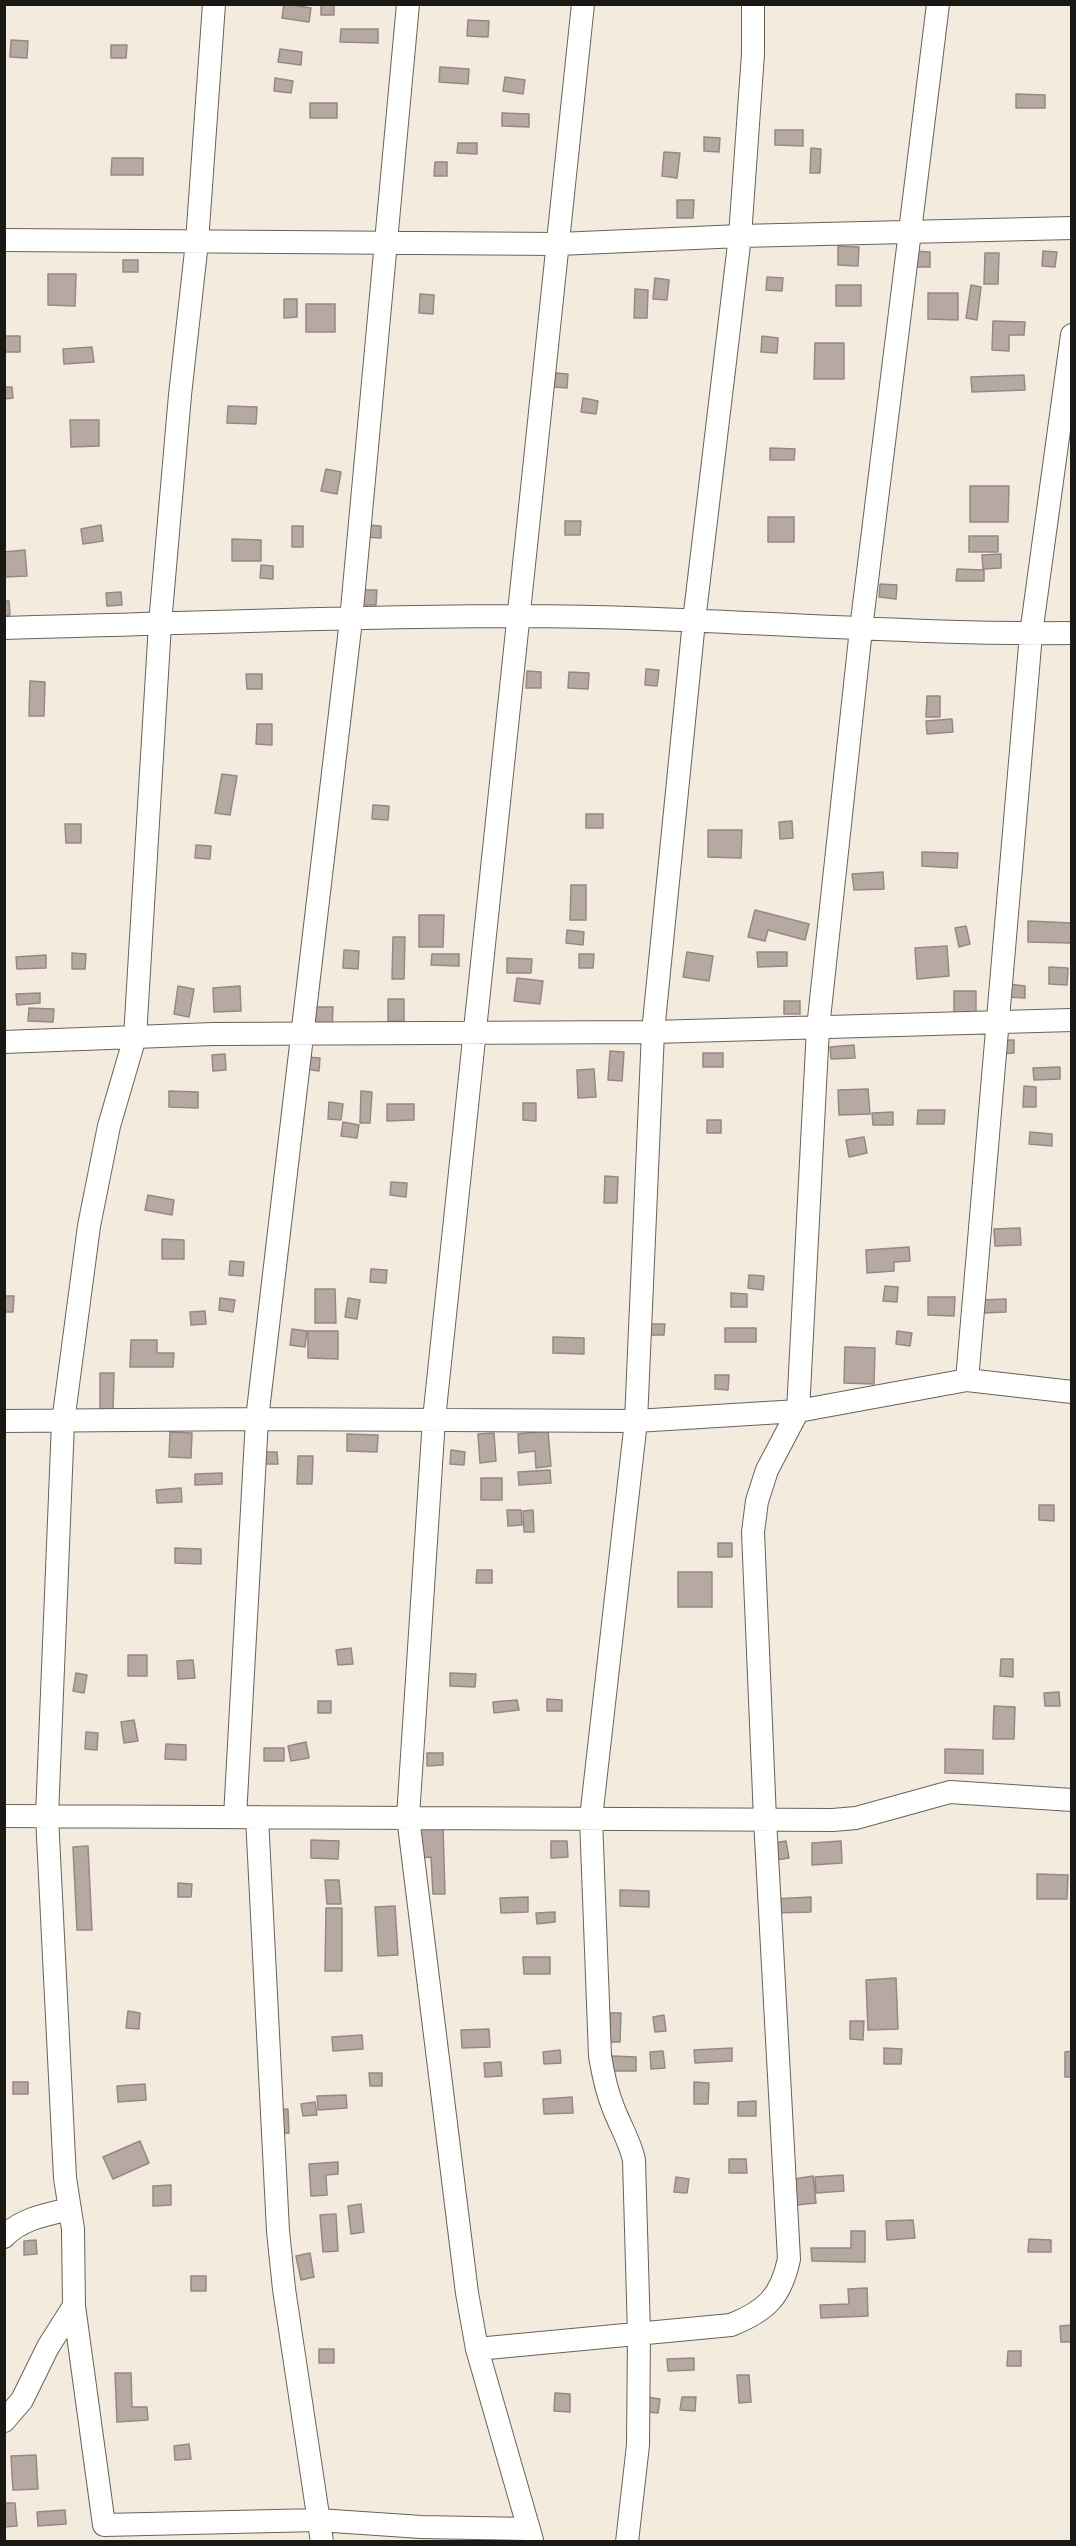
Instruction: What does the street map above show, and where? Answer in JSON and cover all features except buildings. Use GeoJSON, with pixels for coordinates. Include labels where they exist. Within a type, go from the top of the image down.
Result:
{"type":"FeatureCollection","features":[{"type":"Feature","properties":{"kind":"street"},"geometry":{"type":"LineString","coordinates":[[214,4],[197,242],[180,395],[160,624],[135,1037],[109,1126],[89,1226],[63,1422],[47,1816],[65,2178],[73,2229],[74,2306],[105,2533],[320,2531],[421,2527],[530,2535],[477,2349],[467,2293],[408,1818],[434,1419],[583,4]]}},
{"type":"Feature","properties":{"kind":"street"},"geometry":{"type":"LineString","coordinates":[[320,2531],[284,2289],[246,1817],[257,1419],[351,620],[408,4]]}},
{"type":"Feature","properties":{"kind":"street"},"geometry":{"type":"LineString","coordinates":[[627,2541],[638,2445],[639,2334],[634,2160],[630,2143],[604,2082],[600,2056],[591,1818],[636,1421],[652,1032],[694,621],[740,236],[753,54],[753,4]]}},
{"type":"Feature","properties":{"kind":"street"},"geometry":{"type":"LineString","coordinates":[[477,2349],[730,2325],[753,2316],[773,2300],[784,2282],[789,2259],[765,1819],[753,1533],[757,1501],[766,1470],[798,1411],[818,1028],[861,629],[938,4]]}},
{"type":"Feature","properties":{"kind":"street"},"geometry":{"type":"LineString","coordinates":[[4,240],[559,244],[740,236],[1071,228]]}},
{"type":"Feature","properties":{"kind":"street"},"geometry":{"type":"LineString","coordinates":[[967,1380],[996,1023],[1032,634],[1071,336]]}},
{"type":"Feature","properties":{"kind":"street"},"geometry":{"type":"LineString","coordinates":[[4,628],[520,616],[861,629],[1071,633]]}},
{"type":"Feature","properties":{"kind":"street"},"geometry":{"type":"LineString","coordinates":[[4,1042],[304,1034],[652,1032],[1071,1020]]}},
{"type":"Feature","properties":{"kind":"street"},"geometry":{"type":"LineString","coordinates":[[4,1421],[434,1419],[636,1421],[798,1411],[967,1380],[1071,1392]]}},
{"type":"Feature","properties":{"kind":"street"},"geometry":{"type":"LineString","coordinates":[[4,1816],[833,1820],[856,1818],[950,1792],[1071,1800]]}},
{"type":"Feature","properties":{"kind":"street"},"geometry":{"type":"LineString","coordinates":[[4,2237],[24,2223],[70,2210]]}},
{"type":"Feature","properties":{"kind":"street"},"geometry":{"type":"LineString","coordinates":[[4,2421],[22,2400],[48,2347],[74,2306]]}}]}
